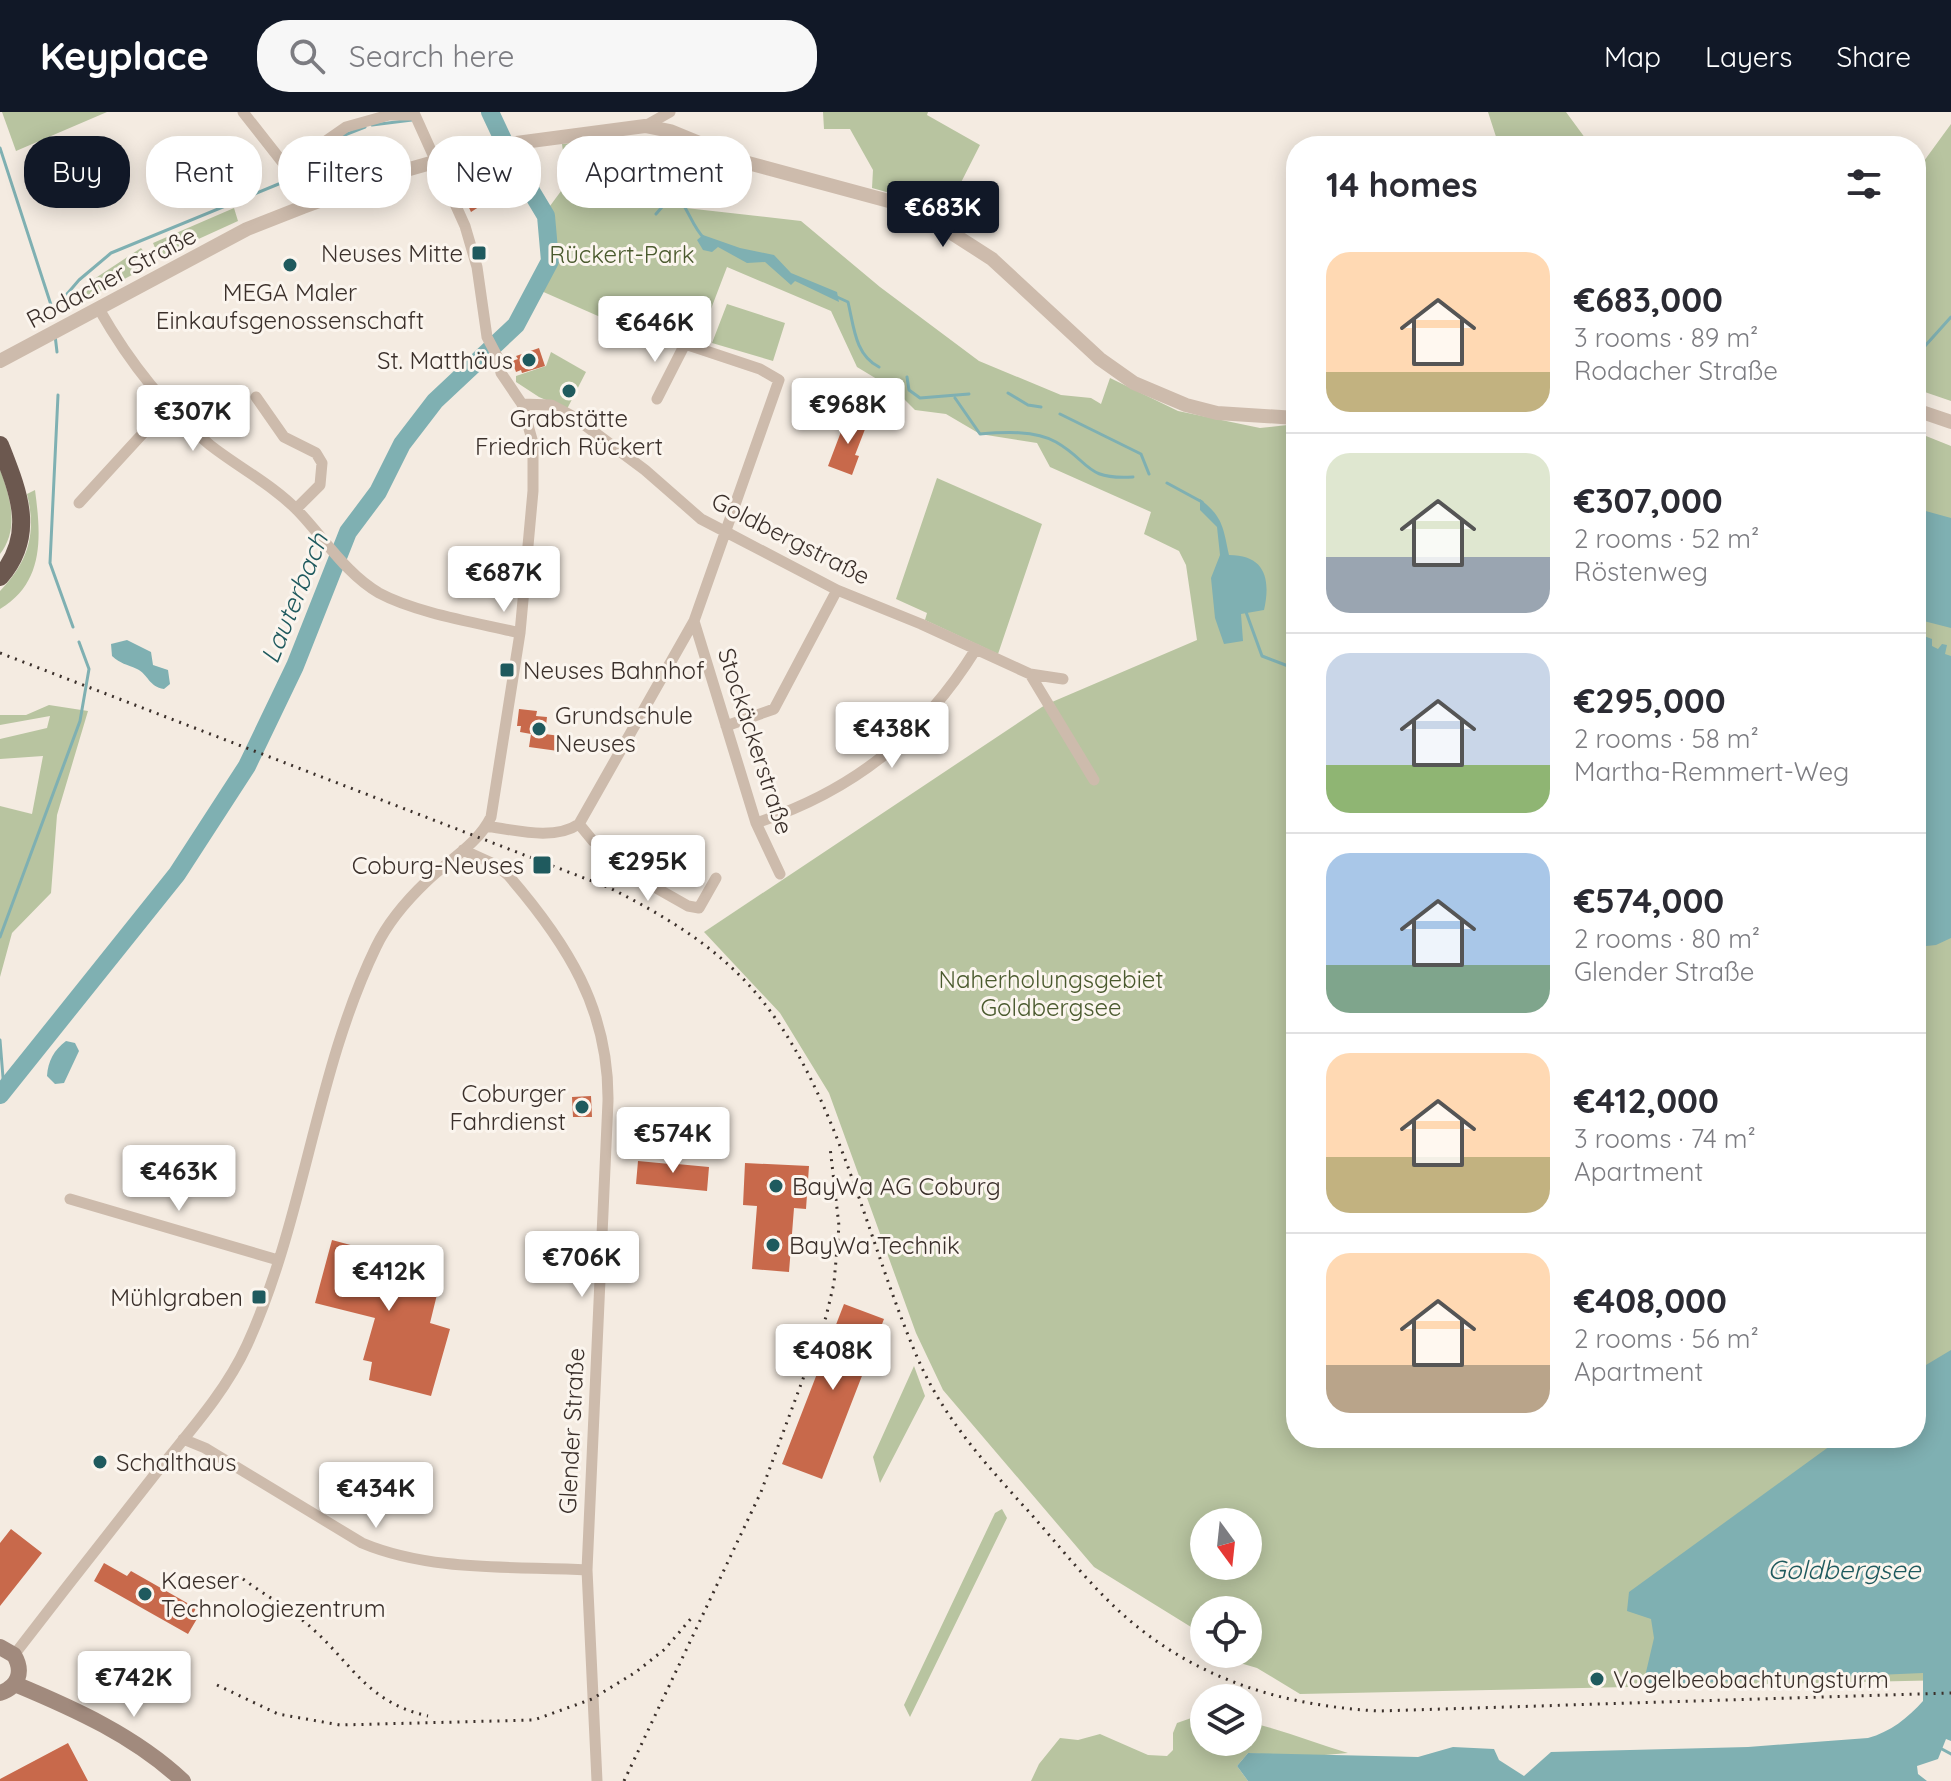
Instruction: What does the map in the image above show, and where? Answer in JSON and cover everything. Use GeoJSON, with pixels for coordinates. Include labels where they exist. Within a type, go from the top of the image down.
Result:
{"type":"FeatureCollection","features":[{"type":"Feature","properties":{"kind":"highway"},"geometry":{"type":"LineString","coordinates":[[0,445],[19,493],[23,528],[14,559],[0,577]]}},
{"type":"Feature","properties":{"kind":"main road"},"geometry":{"type":"LineString","coordinates":[[0,1693],[15,1684],[20,1671],[7,1651]]}},
{"type":"Feature","properties":{"kind":"main road"},"geometry":{"type":"LineString","coordinates":[[15,1684],[134,1742],[183,1781]]}},
{"type":"Feature","properties":{"kind":"street"},"geometry":{"type":"LineString","coordinates":[[243,112],[278,157]]}},
{"type":"Feature","properties":{"kind":"street"},"geometry":{"type":"LineString","coordinates":[[638,112],[645,126],[670,112]]}},
{"type":"Feature","properties":{"kind":"street"},"geometry":{"type":"LineString","coordinates":[[335,136],[346,127],[389,115],[417,120],[427,140]]}},
{"type":"Feature","properties":{"kind":"street","name":"Rodacher Straße"},"geometry":{"type":"LineString","coordinates":[[541,140],[645,126],[679,135],[748,163],[911,207],[992,259],[1116,371],[1186,405],[1246,416],[1286,418]]}},
{"type":"Feature","properties":{"kind":"street","name":"Rodacher Straße"},"geometry":{"type":"LineString","coordinates":[[0,361],[247,229],[300,208]]}},
{"type":"Feature","properties":{"kind":"street"},"geometry":{"type":"LineString","coordinates":[[7,1651],[225,1385],[245,1349],[278,1260],[339,1041],[364,971],[400,910],[486,826],[492,809],[520,633],[535,459],[522,404],[501,373],[498,358],[489,344],[471,248],[455,208]]}},
{"type":"Feature","properties":{"kind":"street"},"geometry":{"type":"LineString","coordinates":[[99,309],[121,348],[168,406],[209,444],[296,509],[339,559],[377,592],[400,602],[520,633]]}},
{"type":"Feature","properties":{"kind":"street"},"geometry":{"type":"LineString","coordinates":[[486,826],[557,833],[579,824],[694,621],[779,380],[760,369],[685,344],[657,399]]}},
{"type":"Feature","properties":{"kind":"street"},"geometry":{"type":"LineString","coordinates":[[256,397],[284,437],[316,453],[322,463],[320,485],[296,509]]}},
{"type":"Feature","properties":{"kind":"street","name":"Goldbergstraße"},"geometry":{"type":"LineString","coordinates":[[522,404],[551,405],[574,417],[645,470],[701,519],[837,590],[1030,674],[1063,679]]}},
{"type":"Feature","properties":{"kind":"street"},"geometry":{"type":"LineString","coordinates":[[79,503],[168,406]]}},
{"type":"Feature","properties":{"kind":"street"},"geometry":{"type":"LineString","coordinates":[[1926,413],[1951,422]]}},
{"type":"Feature","properties":{"kind":"street"},"geometry":{"type":"LineString","coordinates":[[726,726],[774,709],[837,590]]}},
{"type":"Feature","properties":{"kind":"street","name":"Stockäckerstraße"},"geometry":{"type":"LineString","coordinates":[[694,621],[756,823],[780,874]]}},
{"type":"Feature","properties":{"kind":"street"},"geometry":{"type":"LineString","coordinates":[[756,823],[821,798],[885,754],[933,710],[976,649]]}},
{"type":"Feature","properties":{"kind":"street"},"geometry":{"type":"LineString","coordinates":[[1030,674],[1094,780]]}},
{"type":"Feature","properties":{"kind":"street"},"geometry":{"type":"LineString","coordinates":[[579,824],[593,841],[630,856],[658,889],[688,906],[699,908],[716,878]]}},
{"type":"Feature","properties":{"kind":"street","name":"Glender Straße"},"geometry":{"type":"LineString","coordinates":[[463,850],[496,865],[508,875],[564,948],[591,999],[606,1052],[608,1101],[587,1570],[597,1781]]}},
{"type":"Feature","properties":{"kind":"street"},"geometry":{"type":"LineString","coordinates":[[70,1199],[278,1260]]}},
{"type":"Feature","properties":{"kind":"street"},"geometry":{"type":"LineString","coordinates":[[183,1439],[205,1448],[362,1543],[387,1554],[444,1563],[587,1570]]}},
{"type":"Feature","properties":{"kind":"green space"},"geometry":{"type":"Polygon","coordinates":[[[2,112],[107,112],[51,136],[24,136],[24,148],[16,151],[2,112]]]}},
{"type":"Feature","properties":{"kind":"green space"},"geometry":{"type":"Polygon","coordinates":[[[823,112],[928,112],[927,115],[980,145],[944,216],[908,198],[872,188],[873,170],[850,129],[824,129],[823,112]]]}},
{"type":"Feature","properties":{"kind":"green space"},"geometry":{"type":"Polygon","coordinates":[[[1488,112],[1566,112],[1584,136],[1496,136],[1488,112]]]}},
{"type":"Feature","properties":{"kind":"green space"},"geometry":{"type":"Polygon","coordinates":[[[1951,124],[1951,401],[1926,392],[1926,158],[1951,124]]]}},
{"type":"Feature","properties":{"kind":"green space","name":"Naherholungsgebiet Goldbergsee"},"geometry":{"type":"Polygon","coordinates":[[[557,196],[557,208],[686,208],[801,221],[880,287],[979,361],[1061,395],[1091,398],[1101,404],[1110,378],[1178,411],[1260,428],[1286,425],[1286,1448],[1926,1448],[1926,436],[1951,446],[1951,1680],[1300,1694],[1257,1668],[1262,1668],[1262,1596],[1190,1596],[1190,1626],[1094,1567],[943,1390],[916,1333],[829,1093],[780,1013],[704,932],[1045,705],[1197,640],[1186,565],[1179,551],[1144,534],[1151,512],[1050,467],[1037,443],[980,434],[946,414],[915,410],[895,390],[857,367],[831,311],[727,267],[698,343],[685,344],[598,316],[539,290],[555,257],[547,210],[557,196]]]}},
{"type":"Feature","properties":{"kind":"green space"},"geometry":{"type":"Polygon","coordinates":[[[234,208],[238,221],[159,257],[153,243],[234,208]]]}},
{"type":"Feature","properties":{"kind":"green space"},"geometry":{"type":"Polygon","coordinates":[[[141,248],[153,264],[88,298],[82,287],[141,248]]]}},
{"type":"Feature","properties":{"kind":"green space"},"geometry":{"type":"Polygon","coordinates":[[[727,304],[785,323],[773,361],[712,343],[727,304]]]}},
{"type":"Feature","properties":{"kind":"green space"},"geometry":{"type":"Polygon","coordinates":[[[551,352],[586,372],[567,409],[539,397],[516,382],[516,376],[546,366],[551,352]]]}},
{"type":"Feature","properties":{"kind":"green space"},"geometry":{"type":"Polygon","coordinates":[[[0,469],[10,501],[11,523],[10,534],[0,554],[0,469]]]}},
{"type":"Feature","properties":{"kind":"green space"},"geometry":{"type":"Polygon","coordinates":[[[937,478],[1042,524],[998,654],[925,620],[927,613],[896,599],[937,478]]]}},
{"type":"Feature","properties":{"kind":"green space"},"geometry":{"type":"Polygon","coordinates":[[[35,490],[37,557],[25,585],[15,598],[0,609],[0,591],[17,569],[28,547],[31,522],[27,494],[35,490]]]}},
{"type":"Feature","properties":{"kind":"green space"},"geometry":{"type":"Polygon","coordinates":[[[49,705],[88,711],[57,815],[51,893],[12,933],[0,977],[0,806],[32,814],[43,756],[0,759],[0,739],[47,728],[50,716],[0,725],[0,715],[26,715],[49,705]]]}},
{"type":"Feature","properties":{"kind":"green space"},"geometry":{"type":"Polygon","coordinates":[[[914,1366],[925,1396],[880,1483],[873,1457],[914,1366]]]}},
{"type":"Feature","properties":{"kind":"green space"},"geometry":{"type":"Polygon","coordinates":[[[1002,1509],[1007,1518],[910,1717],[904,1705],[995,1513],[1002,1509]]]}},
{"type":"Feature","properties":{"kind":"green space"},"geometry":{"type":"Polygon","coordinates":[[[1190,1718],[1190,1756],[1245,1756],[1237,1766],[1248,1781],[1031,1781],[1039,1764],[1060,1738],[1078,1740],[1100,1734],[1148,1755],[1167,1756],[1173,1750],[1173,1733],[1177,1723],[1190,1718]]]}},
{"type":"Feature","properties":{"kind":"green space"},"geometry":{"type":"Polygon","coordinates":[[[1262,1726],[1348,1753],[1301,1757],[1262,1754],[1262,1726]]]}},
{"type":"Feature","properties":{"kind":"water"},"geometry":{"type":"Polygon","coordinates":[[[703,235],[740,248],[774,255],[791,273],[837,292],[839,302],[795,281],[791,285],[765,262],[747,263],[718,247],[712,252],[703,250],[697,240],[703,235]]]}},
{"type":"Feature","properties":{"kind":"water"},"geometry":{"type":"Polygon","coordinates":[[[1200,499],[1221,523],[1229,555],[1251,559],[1263,571],[1267,588],[1264,610],[1241,614],[1243,641],[1224,644],[1215,618],[1211,578],[1220,555],[1217,527],[1200,510],[1200,499]]]}},
{"type":"Feature","properties":{"kind":"water"},"geometry":{"type":"Polygon","coordinates":[[[1926,511],[1951,518],[1951,628],[1926,622],[1926,511]]]}},
{"type":"Feature","properties":{"kind":"water"},"geometry":{"type":"Polygon","coordinates":[[[1926,637],[1932,639],[1932,646],[1938,649],[1942,644],[1947,645],[1945,654],[1951,656],[1951,938],[1926,946],[1926,637]]]}},
{"type":"Feature","properties":{"kind":"water"},"geometry":{"type":"Polygon","coordinates":[[[127,640],[151,652],[153,665],[168,670],[170,684],[164,689],[159,688],[141,671],[112,656],[111,644],[127,640]]]}},
{"type":"Feature","properties":{"kind":"water"},"geometry":{"type":"Polygon","coordinates":[[[66,1041],[75,1043],[79,1051],[64,1083],[55,1084],[47,1076],[49,1065],[55,1052],[66,1041]]]}},
{"type":"Feature","properties":{"kind":"water","name":"Goldbergsee"},"geometry":{"type":"Polygon","coordinates":[[[1951,1350],[1951,1741],[1946,1739],[1938,1759],[1917,1766],[1918,1774],[1927,1781],[1248,1781],[1237,1766],[1245,1756],[1262,1756],[1262,1753],[1418,1757],[1453,1747],[1494,1749],[1499,1760],[1524,1776],[1551,1752],[1748,1747],[1876,1735],[1905,1719],[1923,1701],[1923,1673],[1643,1685],[1654,1638],[1651,1619],[1627,1611],[1629,1592],[1827,1448],[1926,1448],[1926,1365],[1951,1350]]]}},
{"type":"Feature","properties":{"kind":"building","name":"St. Matthäus"},"geometry":{"type":"Polygon","coordinates":[[[539,348],[545,366],[516,372],[512,361],[518,359],[516,356],[539,348]]]}},
{"type":"Feature","properties":{"kind":"building"},"geometry":{"type":"Polygon","coordinates":[[[847,416],[867,424],[855,455],[859,456],[852,475],[828,466],[847,416]]]}},
{"type":"Feature","properties":{"kind":"building","name":"Grundschule Neuses"},"geometry":{"type":"Polygon","coordinates":[[[519,709],[537,711],[536,716],[547,717],[545,734],[560,736],[558,751],[529,747],[531,734],[520,732],[521,726],[517,726],[519,709]]]}},
{"type":"Feature","properties":{"kind":"building","name":"Coburger Fahrdienst"},"geometry":{"type":"Polygon","coordinates":[[[591,1096],[592,1117],[573,1117],[572,1097],[591,1096]]]}},
{"type":"Feature","properties":{"kind":"building"},"geometry":{"type":"Polygon","coordinates":[[[670,1159],[678,1159],[677,1164],[709,1167],[707,1191],[636,1184],[638,1161],[670,1164],[670,1159]]]}},
{"type":"Feature","properties":{"kind":"building"},"geometry":{"type":"Polygon","coordinates":[[[745,1163],[809,1166],[806,1209],[794,1208],[789,1272],[752,1269],[757,1206],[743,1205],[745,1163]]]}},
{"type":"Feature","properties":{"kind":"building"},"geometry":{"type":"Polygon","coordinates":[[[332,1240],[443,1270],[430,1323],[450,1329],[431,1396],[369,1380],[372,1362],[363,1360],[375,1318],[315,1303],[332,1240]]]}},
{"type":"Feature","properties":{"kind":"building"},"geometry":{"type":"Polygon","coordinates":[[[844,1304],[884,1319],[822,1479],[782,1464],[844,1304]]]}},
{"type":"Feature","properties":{"kind":"building"},"geometry":{"type":"Polygon","coordinates":[[[11,1529],[42,1553],[0,1606],[0,1543],[11,1529]]]}},
{"type":"Feature","properties":{"kind":"building","name":"Kaeser Technologiezentrum"},"geometry":{"type":"Polygon","coordinates":[[[104,1563],[127,1576],[131,1571],[196,1608],[193,1614],[198,1617],[188,1634],[94,1581],[104,1563]]]}},
{"type":"Feature","properties":{"kind":"building"},"geometry":{"type":"Polygon","coordinates":[[[68,1743],[88,1781],[0,1781],[0,1779],[68,1743]]]}},
{"type":"Feature","properties":{"kind":"waterway","name":"Lauterbach"},"geometry":{"type":"LineString","coordinates":[[0,1095],[177,874],[247,766],[295,666],[348,532],[378,492],[402,444],[435,401],[516,325],[550,261],[546,216],[513,161],[490,112]]}},
{"type":"Feature","properties":{"kind":"waterway"},"geometry":{"type":"LineString","coordinates":[[372,125],[412,120]]}},
{"type":"Feature","properties":{"kind":"waterway"},"geometry":{"type":"LineString","coordinates":[[342,136],[365,127]]}},
{"type":"Feature","properties":{"kind":"waterway"},"geometry":{"type":"LineString","coordinates":[[0,148],[52,308]]}},
{"type":"Feature","properties":{"kind":"waterway"},"geometry":{"type":"LineString","coordinates":[[55,308],[79,280],[111,253],[278,184]]}},
{"type":"Feature","properties":{"kind":"waterway"},"geometry":{"type":"LineString","coordinates":[[656,214],[661,208]]}},
{"type":"Feature","properties":{"kind":"waterway"},"geometry":{"type":"LineString","coordinates":[[685,208],[704,238]]}},
{"type":"Feature","properties":{"kind":"waterway"},"geometry":{"type":"LineString","coordinates":[[837,297],[848,302],[860,348],[879,367]]}},
{"type":"Feature","properties":{"kind":"waterway"},"geometry":{"type":"LineString","coordinates":[[1926,345],[1951,317]]}},
{"type":"Feature","properties":{"kind":"waterway"},"geometry":{"type":"LineString","coordinates":[[55,335],[57,352]]}},
{"type":"Feature","properties":{"kind":"waterway"},"geometry":{"type":"LineString","coordinates":[[907,377],[909,390],[920,398],[969,394]]}},
{"type":"Feature","properties":{"kind":"waterway"},"geometry":{"type":"LineString","coordinates":[[1008,393],[1028,405],[1041,407]]}},
{"type":"Feature","properties":{"kind":"waterway"},"geometry":{"type":"LineString","coordinates":[[58,395],[50,563],[73,627]]}},
{"type":"Feature","properties":{"kind":"waterway"},"geometry":{"type":"LineString","coordinates":[[955,398],[980,434],[1009,432],[1038,435],[1067,449],[1096,473],[1133,477]]}},
{"type":"Feature","properties":{"kind":"waterway"},"geometry":{"type":"LineString","coordinates":[[1060,414],[1141,454],[1149,474]]}},
{"type":"Feature","properties":{"kind":"waterway"},"geometry":{"type":"LineString","coordinates":[[1167,483],[1202,502]]}},
{"type":"Feature","properties":{"kind":"waterway"},"geometry":{"type":"LineString","coordinates":[[1246,612],[1262,656],[1286,665]]}},
{"type":"Feature","properties":{"kind":"waterway"},"geometry":{"type":"LineString","coordinates":[[0,937],[80,721],[89,669],[79,642]]}},
{"type":"Feature","properties":{"kind":"waterway"},"geometry":{"type":"LineString","coordinates":[[0,1040],[4,1090]]}},
{"type":"Feature","properties":{"kind":"waterway"},"geometry":{"type":"LineString","coordinates":[[1940,1748],[1951,1754]]}},
{"type":"Feature","properties":{"kind":"railway"},"geometry":{"type":"LineString","coordinates":[[0,653],[610,888],[666,919],[717,955],[748,984],[779,1024],[805,1068],[848,1167],[902,1321],[922,1368],[944,1408],[985,1462],[1102,1594],[1156,1641],[1185,1659],[1215,1674],[1278,1696],[1379,1711],[1951,1693]]}},
{"type":"Feature","properties":{"kind":"railway"},"geometry":{"type":"LineString","coordinates":[[624,1781],[761,1492],[826,1317],[834,1283],[839,1226],[830,1147]]}},
{"type":"Feature","properties":{"kind":"railway"},"geometry":{"type":"LineString","coordinates":[[243,1579],[307,1624],[377,1693],[408,1710],[428,1716]]}},
{"type":"Feature","properties":{"kind":"railway"},"geometry":{"type":"LineString","coordinates":[[217,1685],[278,1714],[340,1725],[534,1720],[592,1699],[636,1672],[665,1649],[694,1615]]}},
{"type":"Feature","properties":{"kind":"place","name":"Neuses Mitte"},"geometry":{"type":"Point","coordinates":[479,253]}},
{"type":"Feature","properties":{"kind":"place","name":"MEGA Maler Einkaufsgenossenschaft"},"geometry":{"type":"Point","coordinates":[290,265]}},
{"type":"Feature","properties":{"kind":"place","name":"St. Matthäus"},"geometry":{"type":"Point","coordinates":[529,360]}},
{"type":"Feature","properties":{"kind":"place","name":"Grabstätte Friedrich Rückert"},"geometry":{"type":"Point","coordinates":[569,391]}},
{"type":"Feature","properties":{"kind":"place","name":"Neuses Bahnhof"},"geometry":{"type":"Point","coordinates":[507,670]}},
{"type":"Feature","properties":{"kind":"place","name":"Grundschule Neuses"},"geometry":{"type":"Point","coordinates":[539,729]}},
{"type":"Feature","properties":{"kind":"place","name":"Coburg-Neuses"},"geometry":{"type":"Point","coordinates":[542,865]}},
{"type":"Feature","properties":{"kind":"place","name":"Coburger Fahrdienst"},"geometry":{"type":"Point","coordinates":[582,1107]}},
{"type":"Feature","properties":{"kind":"place","name":"BayWa AG Coburg"},"geometry":{"type":"Point","coordinates":[776,1186]}},
{"type":"Feature","properties":{"kind":"place","name":"BayWa Technik"},"geometry":{"type":"Point","coordinates":[773,1245]}},
{"type":"Feature","properties":{"kind":"place","name":"Mühlgraben"},"geometry":{"type":"Point","coordinates":[259,1297]}},
{"type":"Feature","properties":{"kind":"place","name":"Schalthaus"},"geometry":{"type":"Point","coordinates":[100,1462]}},
{"type":"Feature","properties":{"kind":"place","name":"Kaeser Technologiezentrum"},"geometry":{"type":"Point","coordinates":[145,1594]}},
{"type":"Feature","properties":{"kind":"place","name":"Vogelbeobachtungsturm"},"geometry":{"type":"Point","coordinates":[1597,1679]}},
{"type":"Feature","properties":{"kind":"park label","name":"Rückert-Park"},"geometry":{"type":"Point","coordinates":[622,254]}}]}
